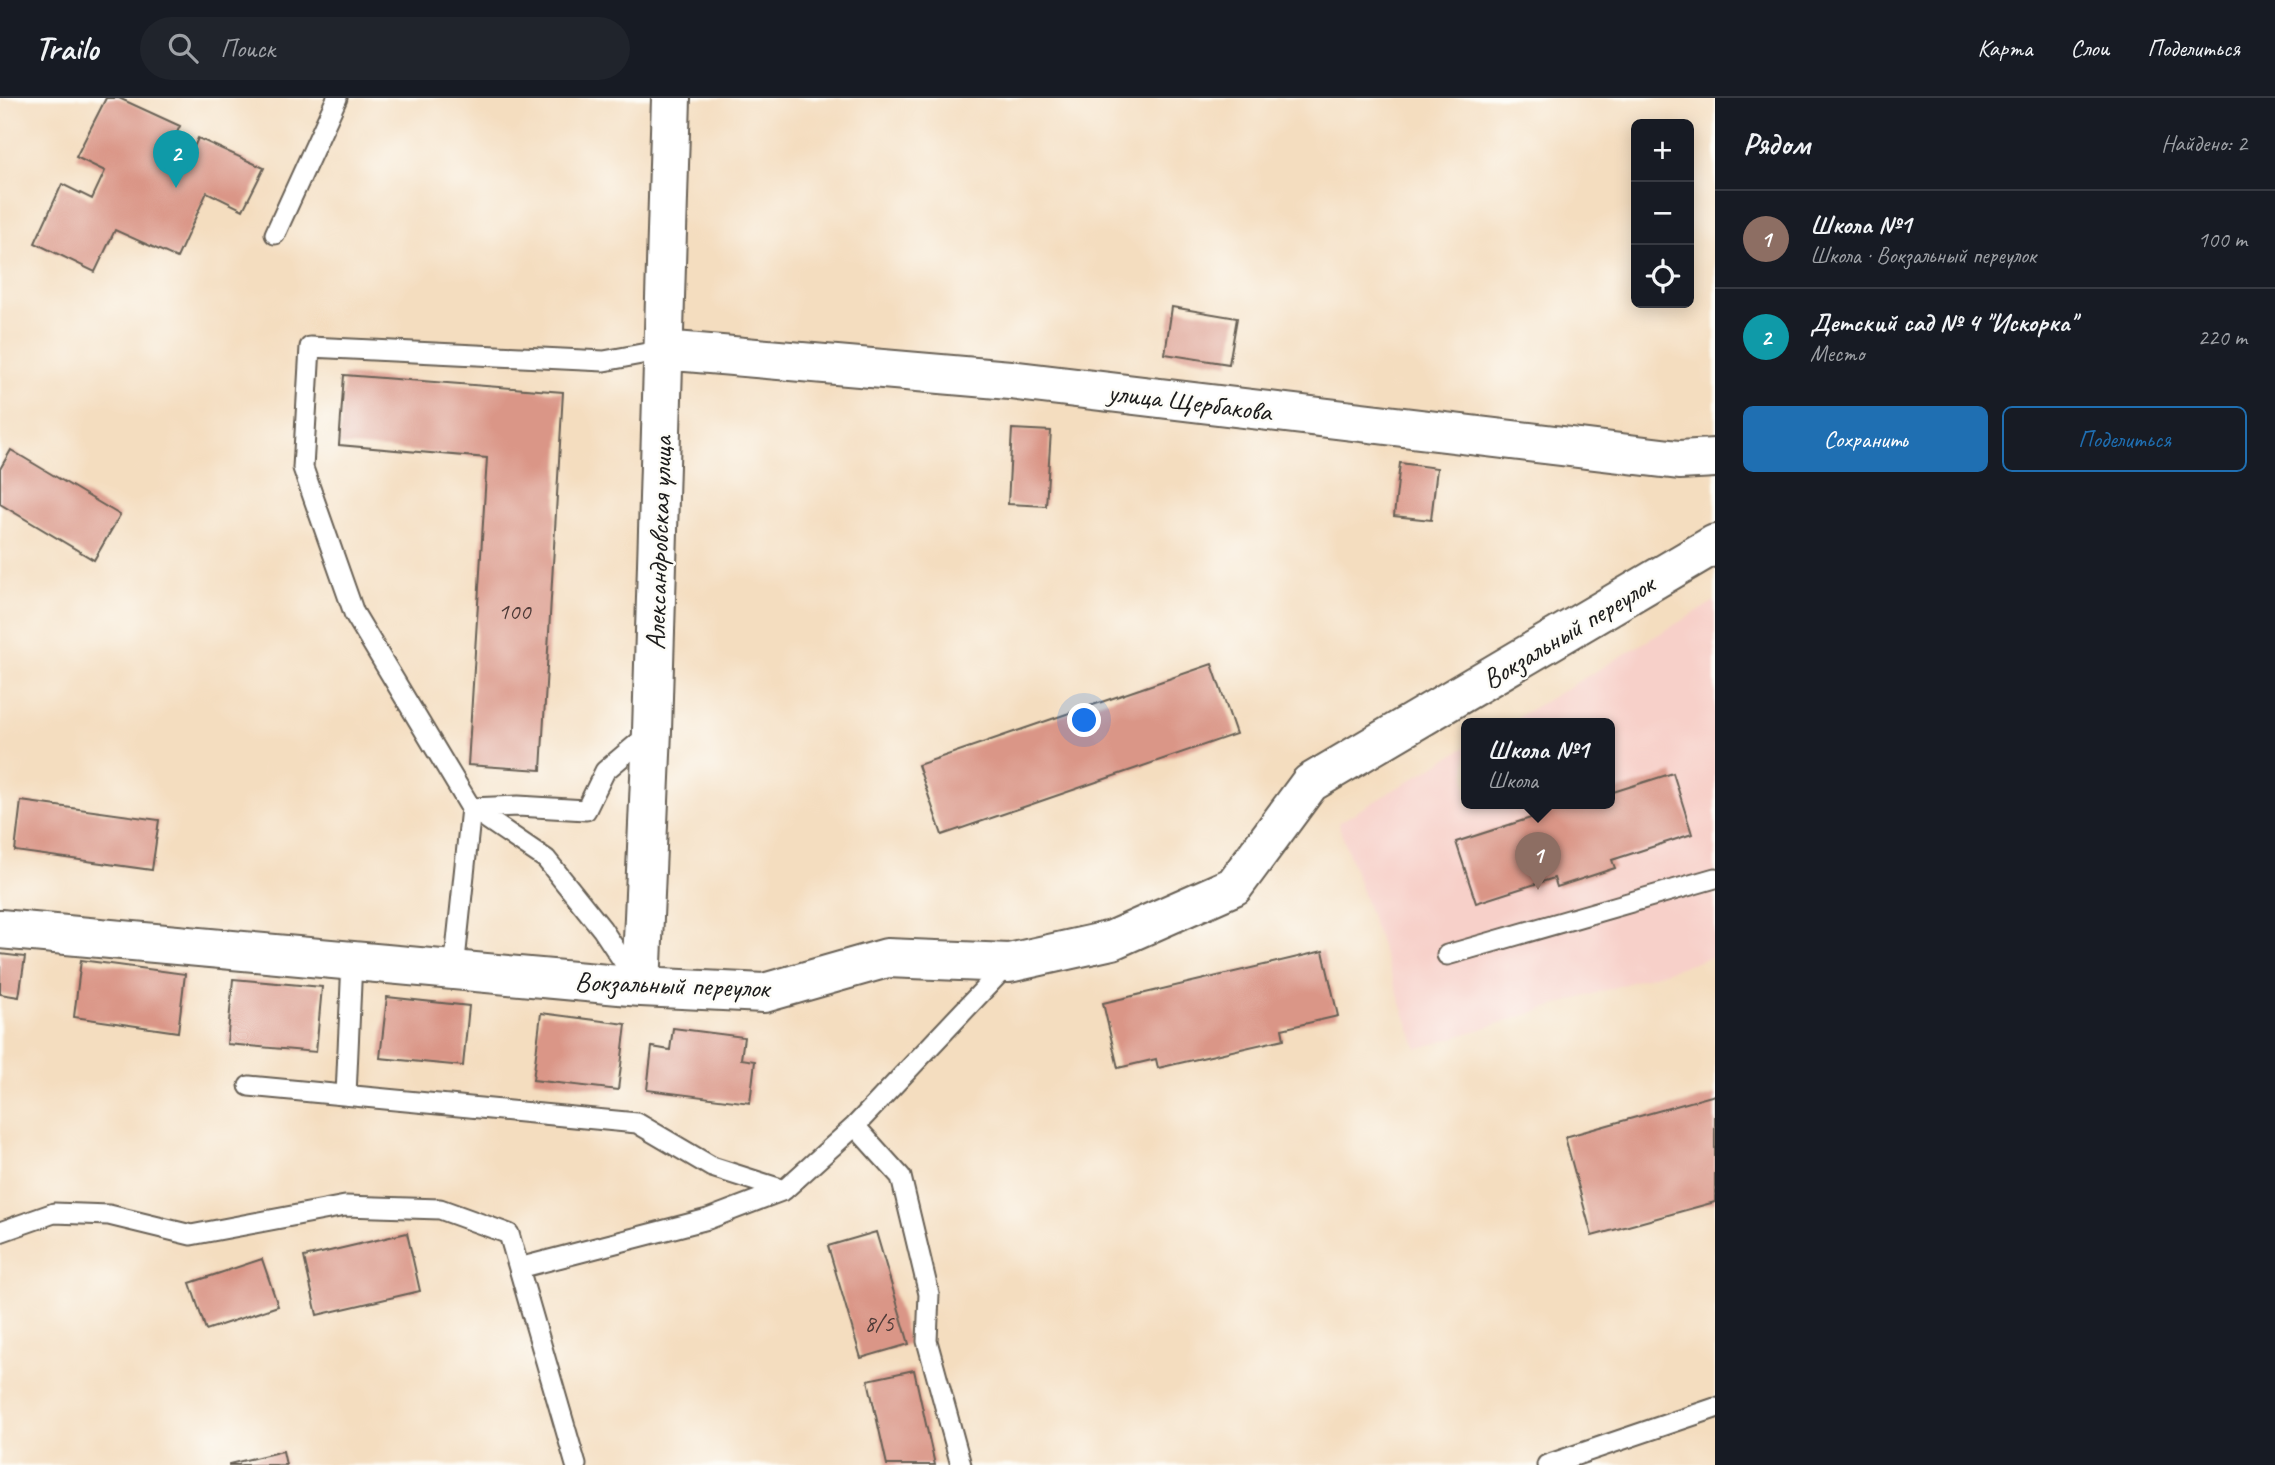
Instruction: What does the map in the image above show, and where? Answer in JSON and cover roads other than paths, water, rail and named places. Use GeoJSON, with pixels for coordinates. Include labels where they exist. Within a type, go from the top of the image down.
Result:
{"type":"FeatureCollection","features":[{"type":"Feature","properties":{"kind":"street","name":"Александровская улица"},"geometry":{"type":"LineString","coordinates":[[641,987],[652,731],[671,98]]}},
{"type":"Feature","properties":{"kind":"street","name":"улица Щербакова"},"geometry":{"type":"LineString","coordinates":[[663,349],[1010,380],[1679,460],[1715,458]]}},
{"type":"Feature","properties":{"kind":"street","name":"Вокзальный переулок"},"geometry":{"type":"LineString","coordinates":[[0,929],[641,987],[764,993],[887,958],[1009,963],[1112,940],[1234,886],[1310,783],[1715,544]]}},
{"type":"Feature","properties":{"kind":"lane"},"geometry":{"type":"LineString","coordinates":[[275,234],[337,98]]}},
{"type":"Feature","properties":{"kind":"lane"},"geometry":{"type":"LineString","coordinates":[[641,987],[602,929],[546,859],[471,808],[354,613],[303,468],[310,347],[604,361],[663,349]]}},
{"type":"Feature","properties":{"kind":"lane"},"geometry":{"type":"LineString","coordinates":[[471,808],[518,806],[586,810],[605,771],[652,731]]}},
{"type":"Feature","properties":{"kind":"lane"},"geometry":{"type":"LineString","coordinates":[[454,970],[471,808]]}},
{"type":"Feature","properties":{"kind":"lane"},"geometry":{"type":"LineString","coordinates":[[1447,955],[1715,878]]}},
{"type":"Feature","properties":{"kind":"lane"},"geometry":{"type":"LineString","coordinates":[[346,1095],[352,961]]}},
{"type":"Feature","properties":{"kind":"lane"},"geometry":{"type":"LineString","coordinates":[[519,1268],[708,1219],[784,1190],[855,1126],[1009,963]]}},
{"type":"Feature","properties":{"kind":"lane"},"geometry":{"type":"LineString","coordinates":[[249,1086],[637,1123],[712,1167],[784,1190]]}},
{"type":"Feature","properties":{"kind":"lane"},"geometry":{"type":"LineString","coordinates":[[855,1126],[901,1177],[929,1294],[927,1341],[961,1465]]}},
{"type":"Feature","properties":{"kind":"lane"},"geometry":{"type":"LineString","coordinates":[[0,1232],[54,1213],[109,1215],[191,1236],[345,1206],[440,1209],[509,1234],[576,1465]]}},
{"type":"Feature","properties":{"kind":"lane"},"geometry":{"type":"LineString","coordinates":[[1547,1465],[1715,1408]]}},
{"type":"Feature","properties":{"kind":"place","name":"Детский сад № 4 \"Искорка\""},"geometry":{"type":"Point","coordinates":[176,188]}},
{"type":"Feature","properties":{"kind":"place","name":"Школа №1"},"geometry":{"type":"Point","coordinates":[1538,890]}}]}
